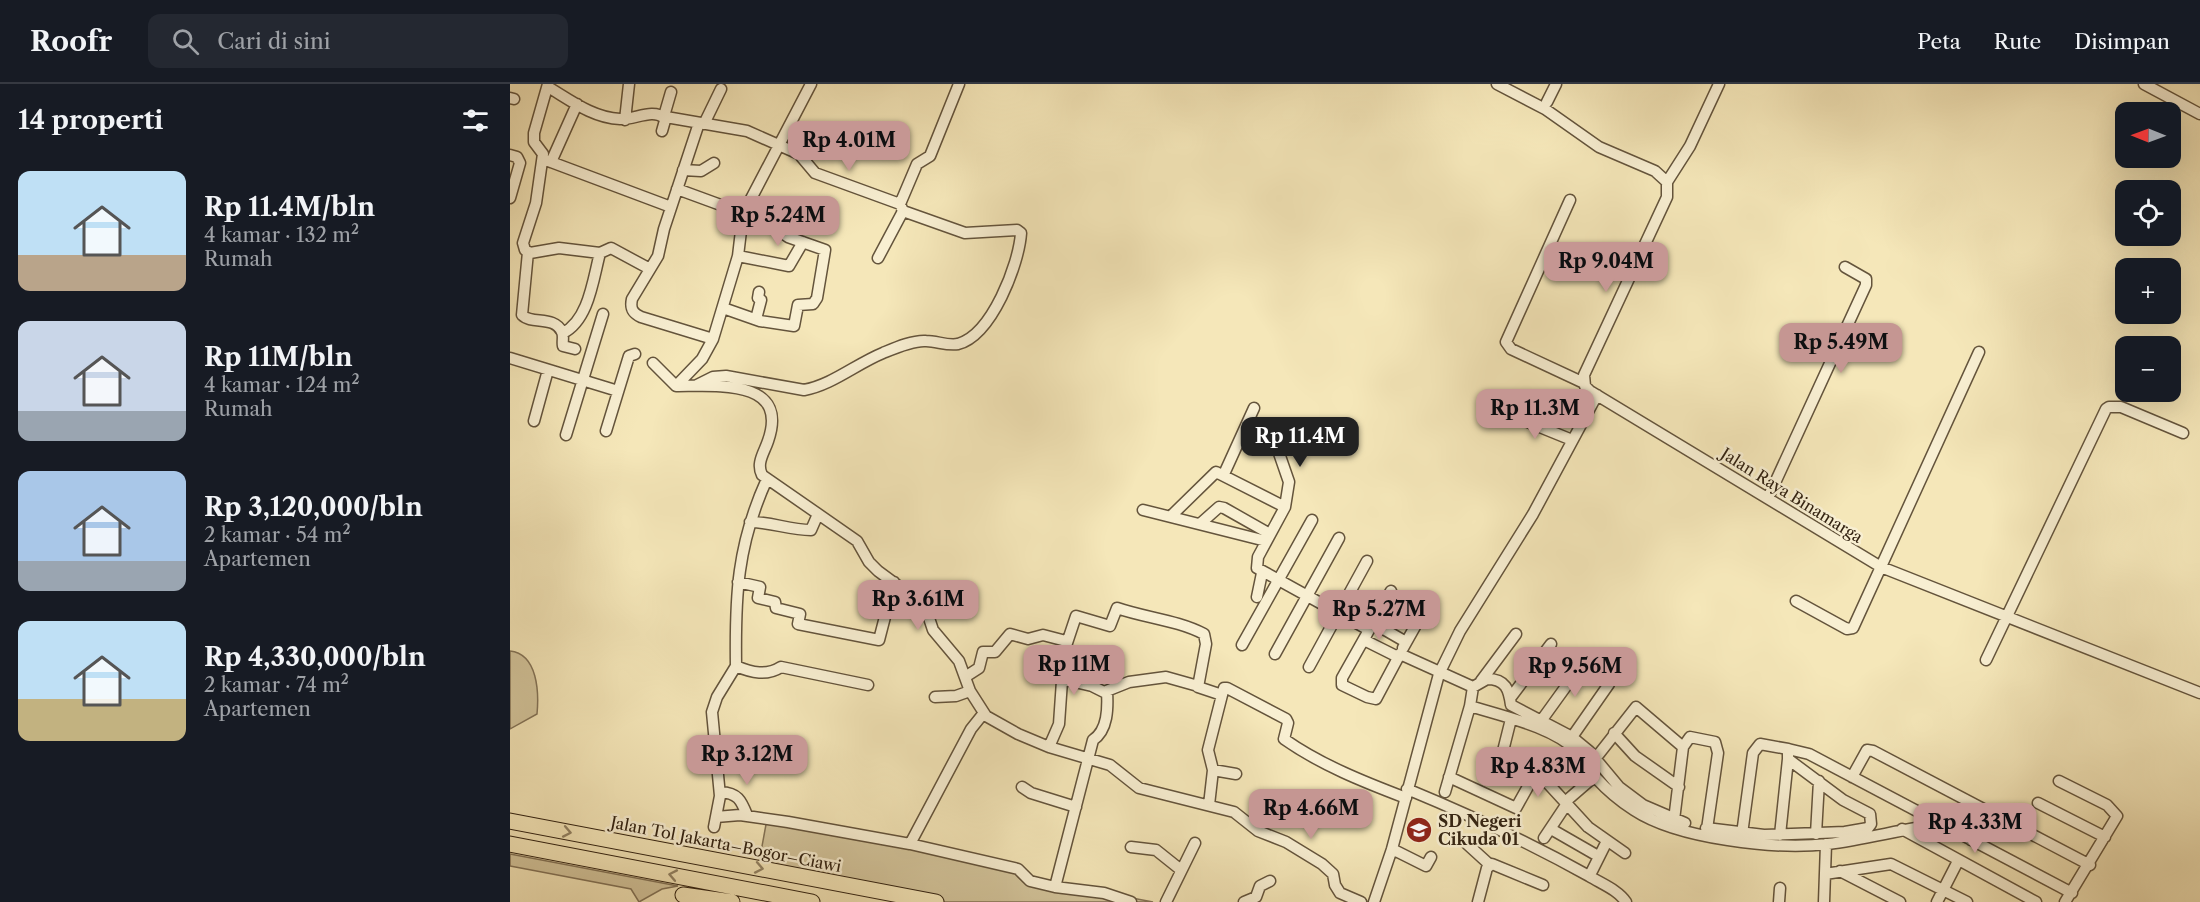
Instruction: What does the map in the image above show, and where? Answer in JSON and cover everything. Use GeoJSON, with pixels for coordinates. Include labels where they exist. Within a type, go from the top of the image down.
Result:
{"type":"FeatureCollection","features":[{"type":"Feature","properties":{"kind":"highway","name":"Jalan Tol Jakarta–Bogor–Ciawi"},"geometry":{"type":"LineString","coordinates":[[510,821],[936,902]]}},
{"type":"Feature","properties":{"kind":"highway"},"geometry":{"type":"LineString","coordinates":[[510,844],[813,902]]}},
{"type":"Feature","properties":{"kind":"highway"},"geometry":{"type":"LineString","coordinates":[[683,895],[732,902]]}},
{"type":"Feature","properties":{"kind":"street"},"geometry":{"type":"LineString","coordinates":[[626,120],[629,84]]}},
{"type":"Feature","properties":{"kind":"street"},"geometry":{"type":"LineString","coordinates":[[676,387],[702,359],[713,339],[738,256],[743,214],[811,84]]}},
{"type":"Feature","properties":{"kind":"street"},"geometry":{"type":"LineString","coordinates":[[879,258],[917,164],[930,156],[958,84]]}},
{"type":"Feature","properties":{"kind":"street"},"geometry":{"type":"LineString","coordinates":[[1497,84],[1545,108],[1599,147],[1655,171],[1667,182]]}},
{"type":"Feature","properties":{"kind":"street"},"geometry":{"type":"LineString","coordinates":[[1547,102],[1556,84]]}},
{"type":"Feature","properties":{"kind":"street"},"geometry":{"type":"LineString","coordinates":[[1584,383],[1587,368],[1667,196],[1667,182],[1690,146],[1719,84]]}},
{"type":"Feature","properties":{"kind":"street"},"geometry":{"type":"LineString","coordinates":[[2144,84],[2200,114]]}},
{"type":"Feature","properties":{"kind":"street"},"geometry":{"type":"LineString","coordinates":[[671,207],[547,160],[542,150],[534,142],[534,133],[548,86],[595,114],[626,120],[651,114],[747,131],[802,155],[815,173],[965,233],[1017,230],[1021,233],[1002,300],[973,334],[955,344],[926,341],[912,343],[861,363],[814,388],[804,390],[726,376],[713,377],[695,386]]}},
{"type":"Feature","properties":{"kind":"street"},"geometry":{"type":"LineString","coordinates":[[713,339],[636,315],[631,306],[632,299],[658,256],[683,170],[702,123],[721,88]]}},
{"type":"Feature","properties":{"kind":"street"},"geometry":{"type":"LineString","coordinates":[[662,131],[671,92]]}},
{"type":"Feature","properties":{"kind":"street"},"geometry":{"type":"LineString","coordinates":[[574,349],[564,346],[563,333],[553,322],[526,319],[522,315],[528,252],[523,243],[536,202],[538,174],[577,104]]}},
{"type":"Feature","properties":{"kind":"street"},"geometry":{"type":"LineString","coordinates":[[510,155],[517,157],[520,163],[510,198]]}},
{"type":"Feature","properties":{"kind":"street"},"geometry":{"type":"LineString","coordinates":[[683,170],[700,171],[714,163]]}},
{"type":"Feature","properties":{"kind":"street"},"geometry":{"type":"LineString","coordinates":[[677,189],[766,222],[788,237],[825,250],[817,298],[813,304],[798,305],[794,326],[756,320],[723,308]]}},
{"type":"Feature","properties":{"kind":"street","name":"Jalan Raya Binamarga"},"geometry":{"type":"LineString","coordinates":[[1570,200],[1506,342],[1511,349],[1584,383],[1597,395],[1881,567],[2200,693]]}},
{"type":"Feature","properties":{"kind":"street"},"geometry":{"type":"LineString","coordinates":[[738,256],[789,266],[803,242]]}},
{"type":"Feature","properties":{"kind":"street"},"geometry":{"type":"LineString","coordinates":[[528,252],[559,248],[600,253],[611,248],[650,269]]}},
{"type":"Feature","properties":{"kind":"street"},"geometry":{"type":"LineString","coordinates":[[563,333],[574,326],[581,314],[600,253]]}},
{"type":"Feature","properties":{"kind":"street"},"geometry":{"type":"LineString","coordinates":[[1768,498],[1866,285],[1866,279],[1845,267]]}},
{"type":"Feature","properties":{"kind":"street"},"geometry":{"type":"LineString","coordinates":[[756,320],[761,300],[758,298],[759,292]]}},
{"type":"Feature","properties":{"kind":"street"},"geometry":{"type":"LineString","coordinates":[[566,435],[603,314]]}},
{"type":"Feature","properties":{"kind":"street"},"geometry":{"type":"LineString","coordinates":[[1796,601],[1851,629],[1979,352]]}},
{"type":"Feature","properties":{"kind":"street"},"geometry":{"type":"LineString","coordinates":[[606,430],[629,356],[635,354]]}},
{"type":"Feature","properties":{"kind":"street"},"geometry":{"type":"LineString","coordinates":[[510,358],[618,391]]}},
{"type":"Feature","properties":{"kind":"street"},"geometry":{"type":"LineString","coordinates":[[652,363],[676,387],[741,388],[757,394],[769,406],[772,425],[759,468],[762,475],[857,541],[869,562],[894,582],[923,600],[933,630],[958,661],[970,691],[983,714],[999,725],[1049,747],[1112,766],[1140,789],[1234,812],[1258,831],[1286,842],[1314,858],[1333,874],[1335,885],[1340,893],[1361,902]]}},
{"type":"Feature","properties":{"kind":"street"},"geometry":{"type":"LineString","coordinates":[[534,421],[548,370]]}},
{"type":"Feature","properties":{"kind":"street"},"geometry":{"type":"LineString","coordinates":[[1374,902],[1392,849],[1439,674],[1460,631],[1533,514],[1597,395]]}},
{"type":"Feature","properties":{"kind":"street"},"geometry":{"type":"LineString","coordinates":[[1986,660],[2109,406],[2121,407],[2183,434]]}},
{"type":"Feature","properties":{"kind":"street"},"geometry":{"type":"LineString","coordinates":[[1224,474],[1254,408]]}},
{"type":"Feature","properties":{"kind":"street"},"geometry":{"type":"LineString","coordinates":[[1508,414],[1572,440]]}},
{"type":"Feature","properties":{"kind":"street"},"geometry":{"type":"LineString","coordinates":[[1243,432],[1278,448]]}},
{"type":"Feature","properties":{"kind":"street"},"geometry":{"type":"LineString","coordinates":[[1272,433],[1289,482],[1285,507],[1256,562],[1262,573],[1369,631],[1399,656],[1439,674],[1477,684],[1490,679],[1499,681],[1507,686],[1511,705],[1572,737],[1596,759],[1619,787],[1635,799],[1674,820],[1707,829],[1742,834],[1846,836],[1940,824]]}},
{"type":"Feature","properties":{"kind":"street"},"geometry":{"type":"LineString","coordinates":[[1171,516],[1213,474],[1220,472],[1285,507]]}},
{"type":"Feature","properties":{"kind":"street"},"geometry":{"type":"LineString","coordinates":[[767,479],[743,542],[735,612],[736,666],[717,697],[712,712],[720,792],[715,822],[747,816],[910,844],[1017,869],[1030,881],[1054,887],[1104,893],[1131,902]]}},
{"type":"Feature","properties":{"kind":"street"},"geometry":{"type":"LineString","coordinates":[[1201,523],[1219,507],[1224,507],[1268,538]]}},
{"type":"Feature","properties":{"kind":"street"},"geometry":{"type":"LineString","coordinates":[[1143,510],[1268,538]]}},
{"type":"Feature","properties":{"kind":"street"},"geometry":{"type":"LineString","coordinates":[[750,522],[811,530],[818,514]]}},
{"type":"Feature","properties":{"kind":"street"},"geometry":{"type":"LineString","coordinates":[[1242,645],[1312,520]]}},
{"type":"Feature","properties":{"kind":"street"},"geometry":{"type":"LineString","coordinates":[[1275,654],[1339,538]]}},
{"type":"Feature","properties":{"kind":"street"},"geometry":{"type":"LineString","coordinates":[[1309,667],[1367,561]]}},
{"type":"Feature","properties":{"kind":"street"},"geometry":{"type":"LineString","coordinates":[[1257,597],[1262,573]]}},
{"type":"Feature","properties":{"kind":"street"},"geometry":{"type":"LineString","coordinates":[[738,582],[760,586],[758,598],[775,601],[775,608],[800,614],[798,624],[879,640],[894,582]]}},
{"type":"Feature","properties":{"kind":"street"},"geometry":{"type":"LineString","coordinates":[[1391,591],[1342,678],[1343,686],[1376,699],[1417,623]]}},
{"type":"Feature","properties":{"kind":"street"},"geometry":{"type":"LineString","coordinates":[[1049,747],[1059,724],[1066,642],[1076,616],[1110,626],[1117,608],[1140,616],[1184,624],[1205,637],[1198,686]]}},
{"type":"Feature","properties":{"kind":"street"},"geometry":{"type":"LineString","coordinates":[[1369,631],[1406,642]]}},
{"type":"Feature","properties":{"kind":"street"},"geometry":{"type":"LineString","coordinates":[[965,677],[979,668],[983,652],[995,652],[1010,634],[1028,639],[1043,635],[1066,642]]}},
{"type":"Feature","properties":{"kind":"street"},"geometry":{"type":"LineString","coordinates":[[1444,792],[1477,684],[1516,634]]}},
{"type":"Feature","properties":{"kind":"street"},"geometry":{"type":"LineString","coordinates":[[1511,697],[1551,644]]}},
{"type":"Feature","properties":{"kind":"street"},"geometry":{"type":"LineString","coordinates":[[1541,721],[1585,660]]}},
{"type":"Feature","properties":{"kind":"street"},"geometry":{"type":"LineString","coordinates":[[736,666],[764,673],[773,673],[781,667],[868,685]]}},
{"type":"Feature","properties":{"kind":"street"},"geometry":{"type":"LineString","coordinates":[[1062,679],[1107,691],[1129,682],[1166,676],[1222,695]]}},
{"type":"Feature","properties":{"kind":"street"},"geometry":{"type":"LineString","coordinates":[[1572,737],[1609,684]]}},
{"type":"Feature","properties":{"kind":"street"},"geometry":{"type":"LineString","coordinates":[[1209,805],[1213,770],[1208,750],[1213,721],[1224,688],[1227,688],[1280,715],[1288,723],[1284,739],[1294,747],[1340,771],[1469,814],[1561,860],[1607,886],[1626,902]]}},
{"type":"Feature","properties":{"kind":"street"},"geometry":{"type":"LineString","coordinates":[[935,697],[956,696],[970,691]]}},
{"type":"Feature","properties":{"kind":"street"},"geometry":{"type":"LineString","coordinates":[[1054,887],[1093,740],[1103,728],[1108,708],[1107,691]]}},
{"type":"Feature","properties":{"kind":"street"},"geometry":{"type":"LineString","coordinates":[[1470,706],[1511,719],[1569,745],[1584,759],[1595,776],[1637,812],[1680,829],[1746,843],[1826,844],[1868,828],[1871,819],[1866,810],[1843,800],[1788,754],[1764,743],[1754,749],[1742,834]]}},
{"type":"Feature","properties":{"kind":"street"},"geometry":{"type":"LineString","coordinates":[[1596,759],[1632,709],[1638,707],[1683,747]]}},
{"type":"Feature","properties":{"kind":"street"},"geometry":{"type":"LineString","coordinates":[[910,844],[971,729],[983,714]]}},
{"type":"Feature","properties":{"kind":"street"},"geometry":{"type":"LineString","coordinates":[[1511,719],[1502,753],[1535,774],[1557,792],[1565,803],[1607,841],[1625,853]]}},
{"type":"Feature","properties":{"kind":"street"},"geometry":{"type":"LineString","coordinates":[[1614,733],[1635,756],[1679,787]]}},
{"type":"Feature","properties":{"kind":"street"},"geometry":{"type":"LineString","coordinates":[[1674,820],[1683,747],[1690,737],[1711,741],[1717,746],[1707,829]]}},
{"type":"Feature","properties":{"kind":"street"},"geometry":{"type":"LineString","coordinates":[[1852,777],[1869,749],[2090,865]]}},
{"type":"Feature","properties":{"kind":"street"},"geometry":{"type":"LineString","coordinates":[[1788,754],[1809,754],[1971,840],[2068,897],[2090,865],[2117,816],[2115,811],[2059,781]]}},
{"type":"Feature","properties":{"kind":"street"},"geometry":{"type":"LineString","coordinates":[[1780,835],[1788,754]]}},
{"type":"Feature","properties":{"kind":"street"},"geometry":{"type":"LineString","coordinates":[[1213,770],[1236,774]]}},
{"type":"Feature","properties":{"kind":"street"},"geometry":{"type":"LineString","coordinates":[[1449,777],[1516,808],[1535,774]]}},
{"type":"Feature","properties":{"kind":"street"},"geometry":{"type":"LineString","coordinates":[[1595,776],[1565,803],[1547,834],[1598,856]]}},
{"type":"Feature","properties":{"kind":"street"},"geometry":{"type":"LineString","coordinates":[[1816,834],[1820,802],[1819,782]]}},
{"type":"Feature","properties":{"kind":"street"},"geometry":{"type":"LineString","coordinates":[[1022,787],[1031,794],[1076,807]]}},
{"type":"Feature","properties":{"kind":"street"},"geometry":{"type":"LineString","coordinates":[[720,792],[735,794],[740,798],[747,816]]}},
{"type":"Feature","properties":{"kind":"street"},"geometry":{"type":"LineString","coordinates":[[1820,802],[1843,800]]}},
{"type":"Feature","properties":{"kind":"street"},"geometry":{"type":"LineString","coordinates":[[2038,804],[2105,837]]}},
{"type":"Feature","properties":{"kind":"street"},"geometry":{"type":"LineString","coordinates":[[1971,840],[1987,810]]}},
{"type":"Feature","properties":{"kind":"street"},"geometry":{"type":"LineString","coordinates":[[1902,830],[2036,902]]}},
{"type":"Feature","properties":{"kind":"street"},"geometry":{"type":"LineString","coordinates":[[1592,871],[1607,841]]}},
{"type":"Feature","properties":{"kind":"street"},"geometry":{"type":"LineString","coordinates":[[1166,902],[1195,843]]}},
{"type":"Feature","properties":{"kind":"street"},"geometry":{"type":"LineString","coordinates":[[1467,844],[1490,865]]}},
{"type":"Feature","properties":{"kind":"street"},"geometry":{"type":"LineString","coordinates":[[1826,844],[1824,899],[1836,902]]}},
{"type":"Feature","properties":{"kind":"street"},"geometry":{"type":"LineString","coordinates":[[1131,847],[1156,850],[1181,870]]}},
{"type":"Feature","properties":{"kind":"street"},"geometry":{"type":"LineString","coordinates":[[1392,849],[1426,866],[1431,858]]}},
{"type":"Feature","properties":{"kind":"street"},"geometry":{"type":"LineString","coordinates":[[1937,902],[1958,861]]}},
{"type":"Feature","properties":{"kind":"street"},"geometry":{"type":"LineString","coordinates":[[1490,865],[1496,864],[1544,885]]}},
{"type":"Feature","properties":{"kind":"street"},"geometry":{"type":"LineString","coordinates":[[1825,874],[1891,864],[1966,902]]}},
{"type":"Feature","properties":{"kind":"street"},"geometry":{"type":"LineString","coordinates":[[1478,902],[1490,865]]}},
{"type":"Feature","properties":{"kind":"street"},"geometry":{"type":"LineString","coordinates":[[1840,871],[1900,902]]}},
{"type":"Feature","properties":{"kind":"street"},"geometry":{"type":"LineString","coordinates":[[1244,902],[1256,897],[1260,886],[1269,881]]}},
{"type":"Feature","properties":{"kind":"street"},"geometry":{"type":"LineString","coordinates":[[1779,902],[1780,888]]}},
{"type":"Feature","properties":{"kind":"shaded area"},"geometry":{"type":"Polygon","coordinates":[[[510,651],[526,659],[531,667],[537,686],[538,705],[537,714],[510,729],[510,651]]]}},
{"type":"Feature","properties":{"kind":"shaded area"},"geometry":{"type":"Polygon","coordinates":[[[767,819],[1017,869],[1027,878],[1153,902],[936,902],[758,868],[767,819]]]}},
{"type":"Feature","properties":{"kind":"shaded area"},"geometry":{"type":"Polygon","coordinates":[[[510,854],[678,886],[662,889],[639,902],[631,889],[510,866],[510,854]]]}},
{"type":"Feature","properties":{"kind":"place","name":"SD Negeri Cikuda 01"},"geometry":{"type":"Point","coordinates":[1419,830]}}]}
